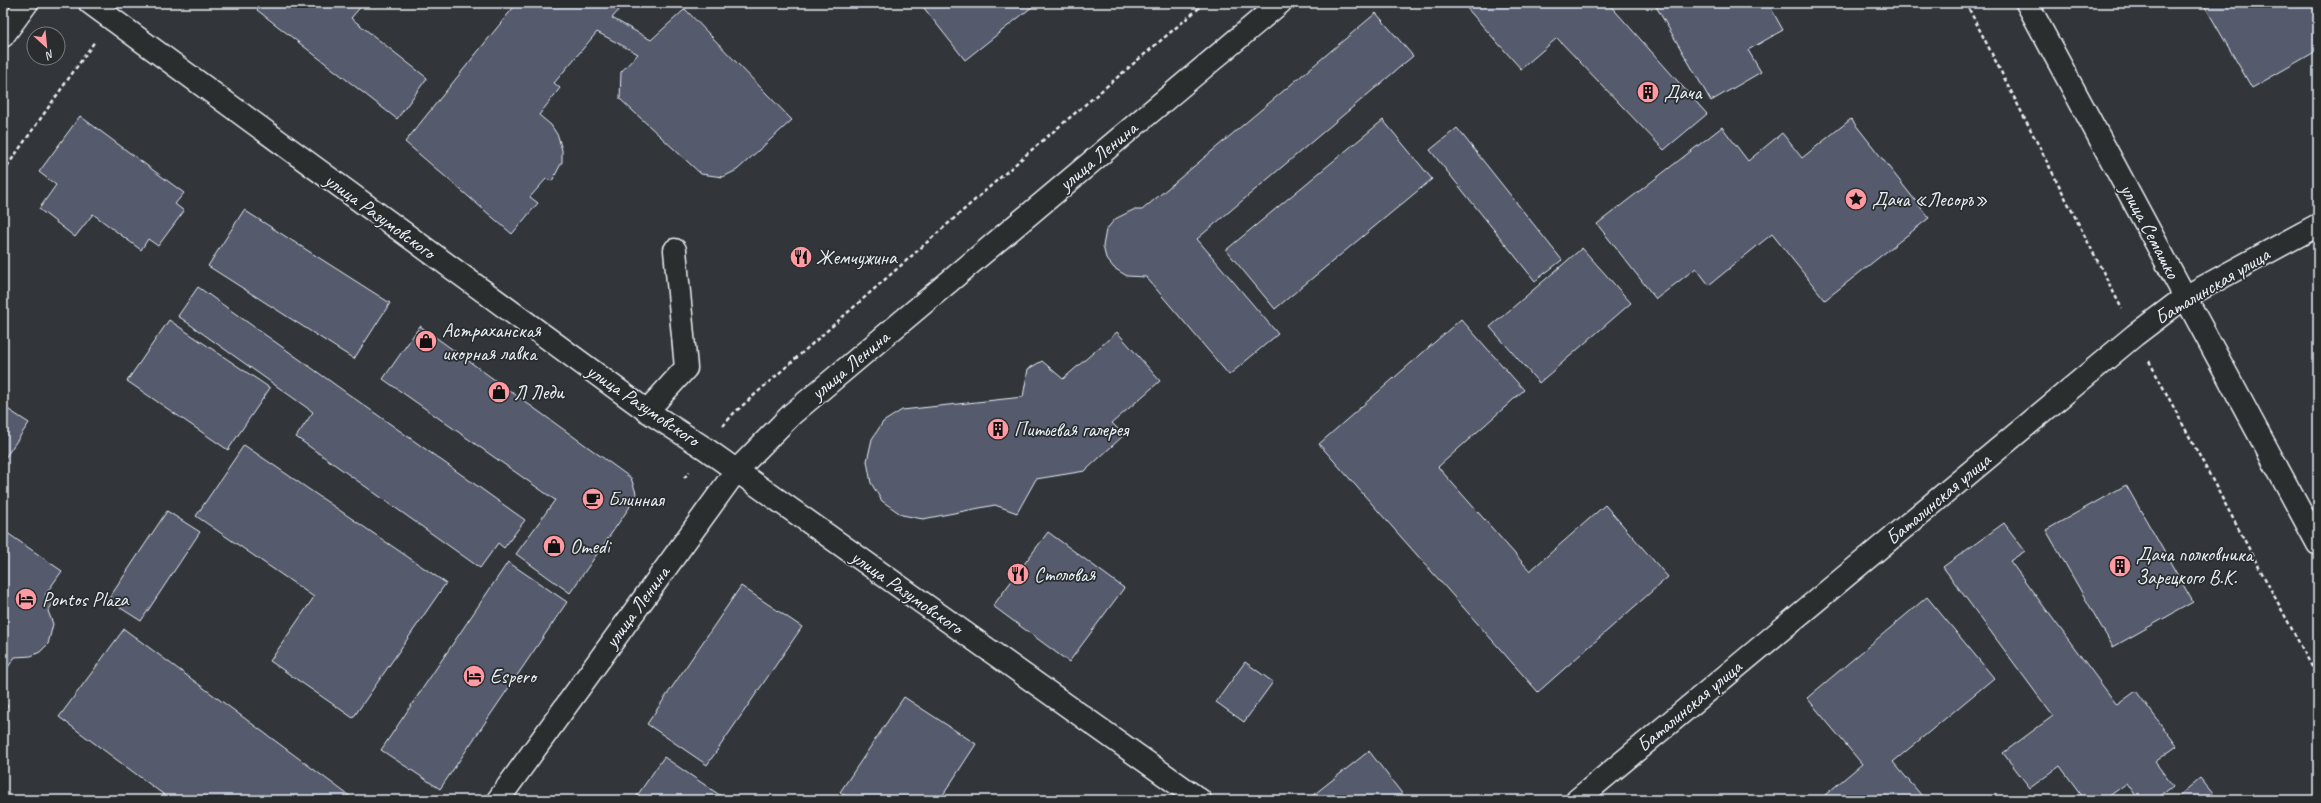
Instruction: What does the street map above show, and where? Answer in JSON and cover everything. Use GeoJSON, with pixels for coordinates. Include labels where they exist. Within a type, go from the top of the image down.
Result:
{"type":"FeatureCollection","features":[{"type":"Feature","properties":{"kind":"street"},"geometry":{"type":"LineString","coordinates":[[3,36],[27,3]]}},
{"type":"Feature","properties":{"kind":"street","name":"улица Разумовского"},"geometry":{"type":"LineString","coordinates":[[90,3],[647,411],[706,449],[1200,800]]}},
{"type":"Feature","properties":{"kind":"street","name":"улица Ленина"},"geometry":{"type":"LineString","coordinates":[[498,800],[736,471],[792,414],[1280,3]]}},
{"type":"Feature","properties":{"kind":"street","name":"улица Семашко"},"geometry":{"type":"LineString","coordinates":[[2027,3],[2318,544]]}},
{"type":"Feature","properties":{"kind":"street","name":"Баталинская улица"},"geometry":{"type":"LineString","coordinates":[[1577,800],[2135,335],[2185,297],[2318,225]]}},
{"type":"Feature","properties":{"kind":"street"},"geometry":{"type":"LineString","coordinates":[[647,411],[686,368],[675,250]]}},
{"type":"Feature","properties":{"kind":"path"},"geometry":{"type":"LineString","coordinates":[[684,478],[734,413],[1028,153],[1205,3]]}},
{"type":"Feature","properties":{"kind":"path"},"geometry":{"type":"LineString","coordinates":[[3,172],[86,51],[113,20]]}},
{"type":"Feature","properties":{"kind":"building"},"geometry":{"type":"Polygon","coordinates":[[[262,3],[364,3],[351,18],[427,78],[397,119],[257,10],[262,3]]]}},
{"type":"Feature","properties":{"kind":"building"},"geometry":{"type":"Polygon","coordinates":[[[517,3],[625,3],[612,18],[651,40],[685,9],[792,120],[737,170],[723,177],[701,174],[620,99],[621,72],[638,54],[597,32],[554,83],[560,88],[539,115],[551,125],[558,136],[562,150],[562,162],[552,181],[546,179],[530,197],[538,203],[512,234],[405,142],[517,3]]]}},
{"type":"Feature","properties":{"kind":"building"},"geometry":{"type":"Polygon","coordinates":[[[920,3],[1037,3],[965,60],[920,3]]]}},
{"type":"Feature","properties":{"kind":"building","name":"Дача"},"geometry":{"type":"Polygon","coordinates":[[[1469,3],[1608,3],[1707,114],[1664,150],[1557,38],[1521,69],[1465,6],[1469,3]]]}},
{"type":"Feature","properties":{"kind":"building"},"geometry":{"type":"Polygon","coordinates":[[[1654,3],[1768,3],[1783,30],[1748,50],[1761,72],[1711,101],[1654,3]]]}},
{"type":"Feature","properties":{"kind":"building"},"geometry":{"type":"Polygon","coordinates":[[[2203,3],[2318,3],[2318,50],[2252,88],[2203,3]]]}},
{"type":"Feature","properties":{"kind":"building"},"geometry":{"type":"Polygon","coordinates":[[[1376,13],[1413,56],[1197,239],[1278,334],[1229,375],[1146,277],[1127,276],[1114,268],[1106,258],[1103,246],[1106,230],[1115,219],[1133,210],[1142,210],[1376,13]]]}},
{"type":"Feature","properties":{"kind":"building"},"geometry":{"type":"Polygon","coordinates":[[[80,116],[184,193],[175,204],[184,211],[158,246],[148,239],[141,250],[93,214],[75,237],[39,209],[56,185],[39,172],[80,116]]]}},
{"type":"Feature","properties":{"kind":"building"},"geometry":{"type":"Polygon","coordinates":[[[1851,119],[1929,218],[1825,300],[1772,234],[1709,285],[1696,268],[1656,299],[1597,224],[1722,127],[1748,161],[1782,133],[1802,158],[1851,119]]]}},
{"type":"Feature","properties":{"kind":"building"},"geometry":{"type":"Polygon","coordinates":[[[1383,120],[1432,179],[1275,309],[1226,250],[1383,120]]]}},
{"type":"Feature","properties":{"kind":"building"},"geometry":{"type":"Polygon","coordinates":[[[1457,128],[1562,260],[1535,281],[1430,150],[1457,128]]]}},
{"type":"Feature","properties":{"kind":"building"},"geometry":{"type":"Polygon","coordinates":[[[244,210],[390,303],[354,359],[208,266],[244,210]]]}},
{"type":"Feature","properties":{"kind":"building"},"geometry":{"type":"Polygon","coordinates":[[[1582,248],[1631,303],[1539,383],[1490,327],[1582,248]]]}},
{"type":"Feature","properties":{"kind":"building"},"geometry":{"type":"Polygon","coordinates":[[[198,287],[525,520],[504,548],[498,543],[480,568],[296,437],[313,412],[178,316],[198,287]]]}},
{"type":"Feature","properties":{"kind":"building"},"geometry":{"type":"Polygon","coordinates":[[[1461,319],[1524,390],[1438,467],[1530,571],[1605,505],[1668,577],[1538,692],[1319,444],[1461,319]]]}},
{"type":"Feature","properties":{"kind":"building"},"geometry":{"type":"Polygon","coordinates":[[[169,320],[270,388],[228,450],[127,381],[169,320]]]}},
{"type":"Feature","properties":{"kind":"building"},"geometry":{"type":"Polygon","coordinates":[[[420,326],[631,478],[636,493],[629,508],[570,593],[516,554],[555,500],[383,379],[420,326]]]}},
{"type":"Feature","properties":{"kind":"building","name":"Питьевая галерея"},"geometry":{"type":"Polygon","coordinates":[[[1117,332],[1160,381],[1112,423],[1124,435],[1085,471],[1036,479],[1017,513],[995,505],[923,519],[902,515],[882,501],[871,483],[867,461],[872,439],[883,422],[902,410],[1023,397],[1028,369],[1042,361],[1063,379],[1117,332]]]}},
{"type":"Feature","properties":{"kind":"building"},"geometry":{"type":"Polygon","coordinates":[[[3,406],[29,423],[3,461],[3,406]]]}},
{"type":"Feature","properties":{"kind":"building"},"geometry":{"type":"Polygon","coordinates":[[[244,445],[446,583],[353,718],[270,661],[314,597],[196,516],[244,445]]]}},
{"type":"Feature","properties":{"kind":"building","name":"Дача полковника Зарецкого В.К."},"geometry":{"type":"Polygon","coordinates":[[[2126,485],[2193,602],[2113,647],[2046,530],[2126,485]]]}},
{"type":"Feature","properties":{"kind":"building"},"geometry":{"type":"Polygon","coordinates":[[[167,511],[200,532],[141,621],[108,600],[167,511]]]}},
{"type":"Feature","properties":{"kind":"building"},"geometry":{"type":"Polygon","coordinates":[[[2004,523],[2025,551],[2010,561],[2117,705],[2136,691],[2177,746],[2155,762],[2173,786],[2155,800],[2139,800],[2127,783],[2104,800],[2085,800],[2060,766],[2030,788],[2003,753],[2053,716],[1943,567],[2004,523]]]}},
{"type":"Feature","properties":{"kind":"building","name":"Pontos Plaza"},"geometry":{"type":"Polygon","coordinates":[[[3,530],[62,571],[45,595],[54,602],[48,611],[53,624],[48,644],[40,652],[31,656],[15,657],[6,670],[3,668],[3,530]]]}},
{"type":"Feature","properties":{"kind":"building"},"geometry":{"type":"Polygon","coordinates":[[[1048,532],[1124,588],[1069,662],[993,606],[1048,532]]]}},
{"type":"Feature","properties":{"kind":"building","name":"Espero"},"geometry":{"type":"Polygon","coordinates":[[[508,562],[567,602],[440,789],[381,750],[508,562]]]}},
{"type":"Feature","properties":{"kind":"building"},"geometry":{"type":"Polygon","coordinates":[[[741,586],[802,627],[707,765],[647,724],[741,586]]]}},
{"type":"Feature","properties":{"kind":"building"},"geometry":{"type":"Polygon","coordinates":[[[1927,597],[1994,678],[1893,762],[1922,796],[1916,800],[1819,800],[1862,764],[1807,698],[1927,597]]]}},
{"type":"Feature","properties":{"kind":"building"},"geometry":{"type":"Polygon","coordinates":[[[124,629],[355,800],[171,800],[59,717],[124,629]]]}},
{"type":"Feature","properties":{"kind":"building"},"geometry":{"type":"Polygon","coordinates":[[[1245,662],[1273,682],[1244,722],[1216,702],[1245,662]]]}},
{"type":"Feature","properties":{"kind":"building"},"geometry":{"type":"Polygon","coordinates":[[[904,697],[976,744],[943,795],[951,800],[851,800],[840,792],[904,697]]]}},
{"type":"Feature","properties":{"kind":"building"},"geometry":{"type":"Polygon","coordinates":[[[3,703],[8,706],[3,713],[3,703]]]}},
{"type":"Feature","properties":{"kind":"building"},"geometry":{"type":"Polygon","coordinates":[[[1369,751],[1407,800],[1307,800],[1369,751]]]}},
{"type":"Feature","properties":{"kind":"building"},"geometry":{"type":"Polygon","coordinates":[[[664,757],[721,796],[719,800],[634,800],[664,757]]]}},
{"type":"Feature","properties":{"kind":"building"},"geometry":{"type":"Polygon","coordinates":[[[2200,778],[2218,800],[2174,800],[2200,778]]]}},
{"type":"Feature","properties":{"kind":"building"},"geometry":{"type":"Polygon","coordinates":[[[74,796],[80,800],[71,800],[74,796]]]}},
{"type":"Feature","properties":{"kind":"place","name":"Дача"},"geometry":{"type":"Point","coordinates":[1648,92]}},
{"type":"Feature","properties":{"kind":"place","name":"Дача «Лесоръ»"},"geometry":{"type":"Point","coordinates":[1856,199]}},
{"type":"Feature","properties":{"kind":"place","name":"Жемчужина"},"geometry":{"type":"Point","coordinates":[801,257]}},
{"type":"Feature","properties":{"kind":"place","name":"Астраханская икорная лавка"},"geometry":{"type":"Point","coordinates":[426,341]}},
{"type":"Feature","properties":{"kind":"place","name":"Л Леди"},"geometry":{"type":"Point","coordinates":[499,392]}},
{"type":"Feature","properties":{"kind":"place","name":"Питьевая галерея"},"geometry":{"type":"Point","coordinates":[998,429]}},
{"type":"Feature","properties":{"kind":"place","name":"Блинная"},"geometry":{"type":"Point","coordinates":[593,499]}},
{"type":"Feature","properties":{"kind":"place","name":"Omedi"},"geometry":{"type":"Point","coordinates":[554,546]}},
{"type":"Feature","properties":{"kind":"place","name":"Дача полковника Зарецкого В.К."},"geometry":{"type":"Point","coordinates":[2120,566]}},
{"type":"Feature","properties":{"kind":"place","name":"Столовая"},"geometry":{"type":"Point","coordinates":[1018,574]}},
{"type":"Feature","properties":{"kind":"place","name":"Pontos Plaza"},"geometry":{"type":"Point","coordinates":[26,599]}},
{"type":"Feature","properties":{"kind":"place","name":"Espero"},"geometry":{"type":"Point","coordinates":[474,676]}}]}
